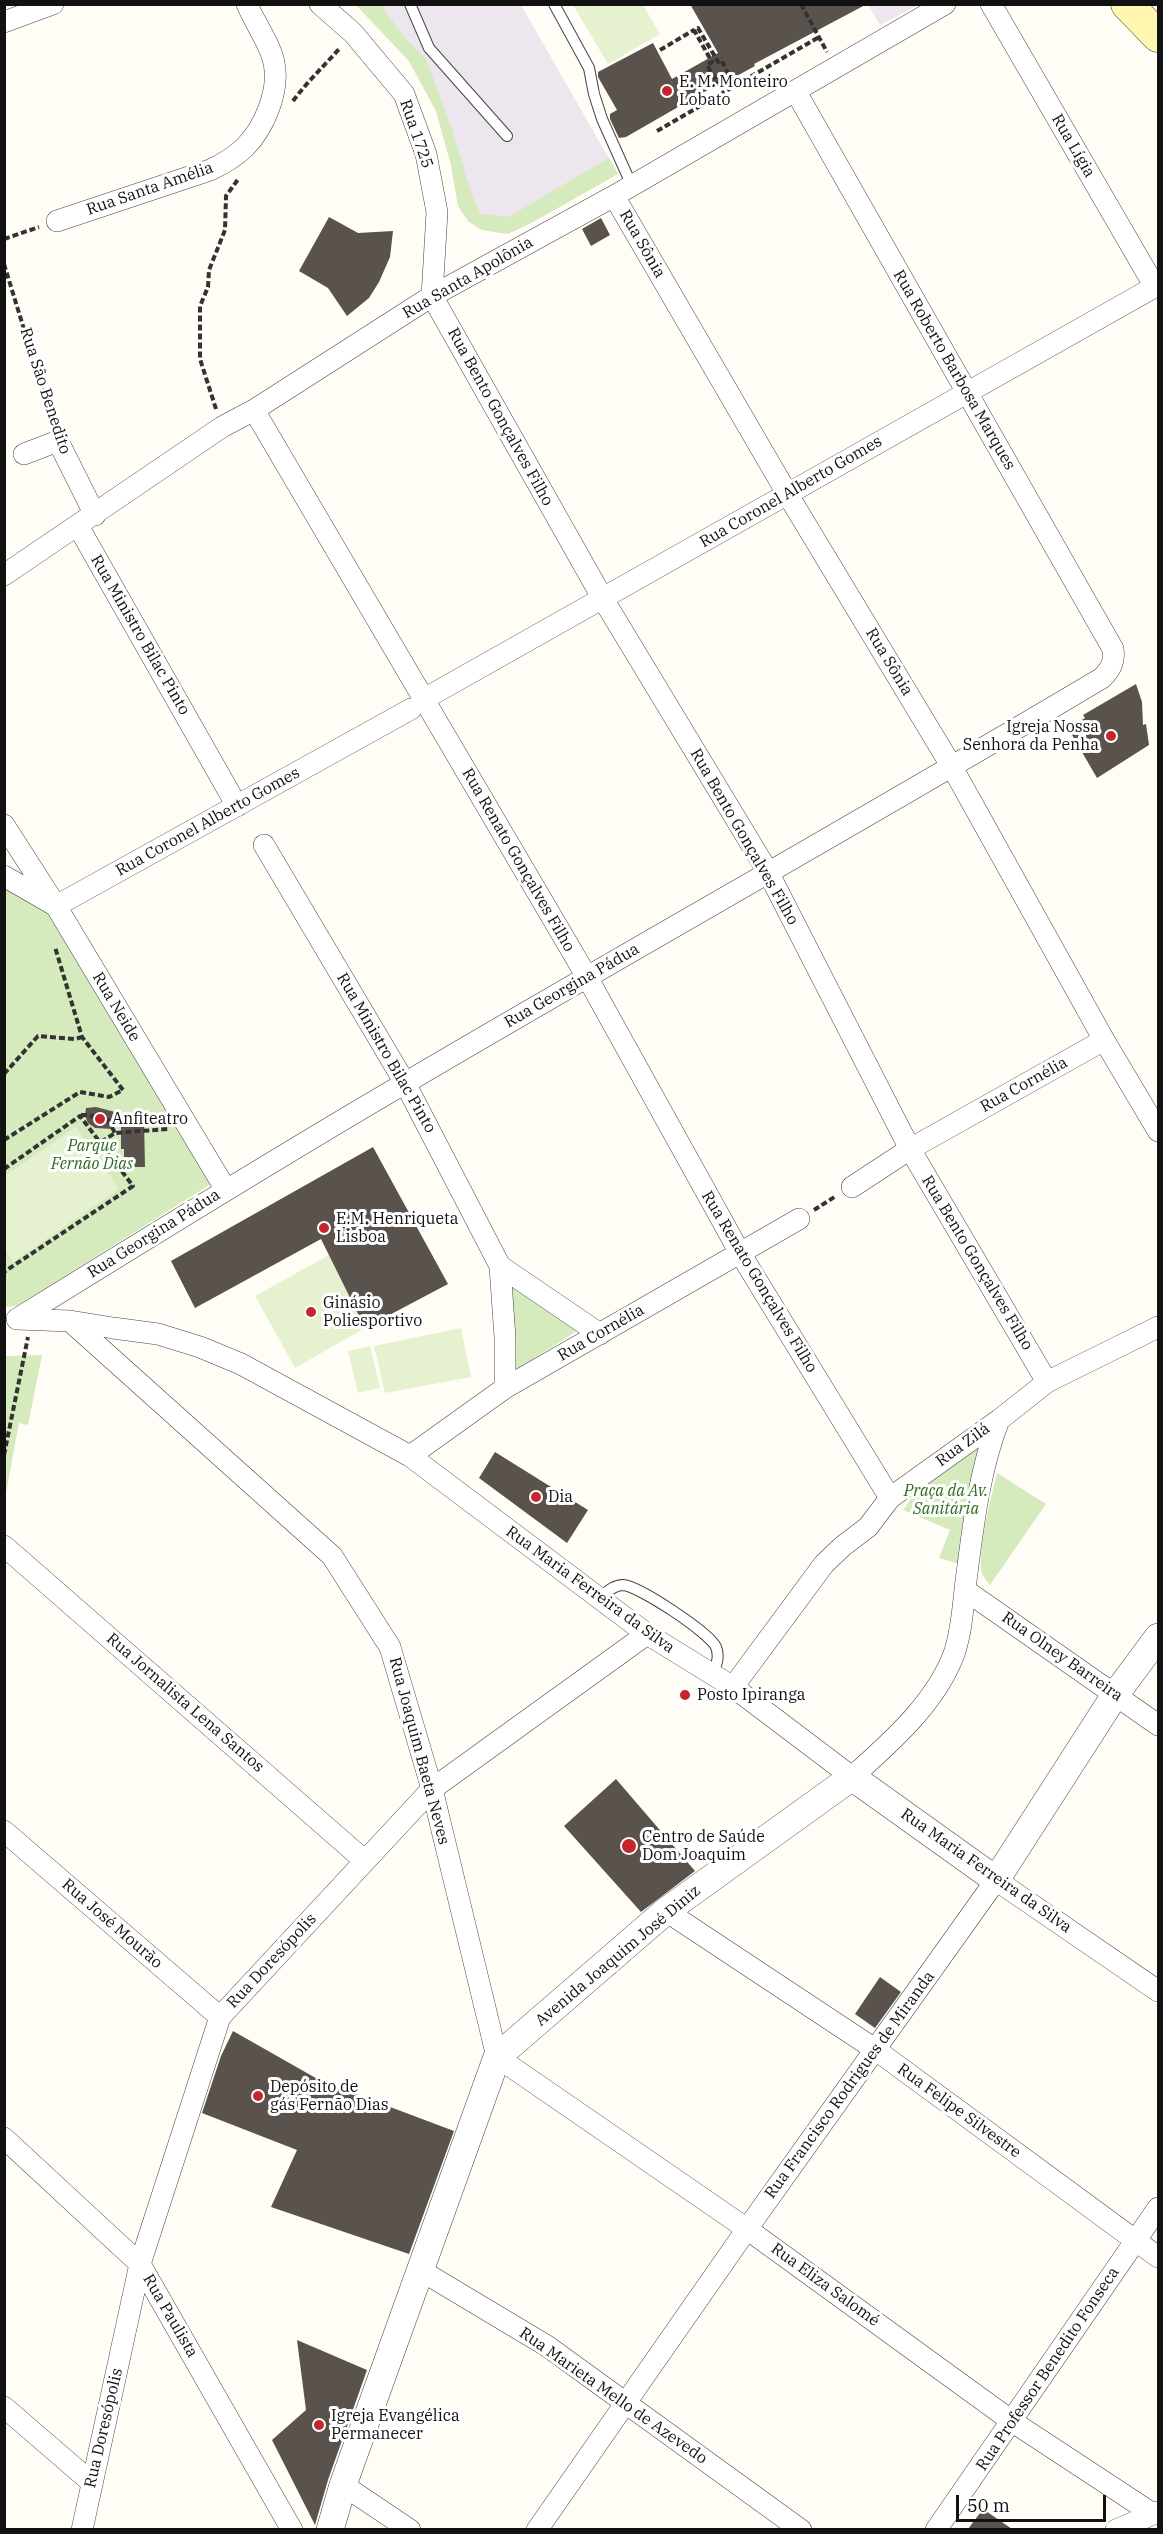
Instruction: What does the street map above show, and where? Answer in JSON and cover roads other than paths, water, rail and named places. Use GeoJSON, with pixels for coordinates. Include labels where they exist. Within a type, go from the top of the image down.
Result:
{"type":"FeatureCollection","features":[{"type":"Feature","properties":{"kind":"main road"},"geometry":{"type":"LineString","coordinates":[[1127,4],[1158,36]]}},
{"type":"Feature","properties":{"kind":"street"},"geometry":{"type":"LineString","coordinates":[[4,22],[53,4]]}},
{"type":"Feature","properties":{"kind":"street","name":"Rua Santa Amélia"},"geometry":{"type":"LineString","coordinates":[[57,220],[210,170],[230,159],[246,146],[270,108],[276,86],[274,62],[247,4]]}},
{"type":"Feature","properties":{"kind":"street","name":"Rua 1725"},"geometry":{"type":"LineString","coordinates":[[320,4],[353,33],[404,94],[426,154],[437,212],[432,296]]}},
{"type":"Feature","properties":{"kind":"street","name":"Rua Santa Apolônia"},"geometry":{"type":"LineString","coordinates":[[4,575],[222,427],[254,410],[432,296],[623,191],[945,4]]}},
{"type":"Feature","properties":{"kind":"street","name":"Rua Lígia"},"geometry":{"type":"LineString","coordinates":[[991,4],[1157,286]]}},
{"type":"Feature","properties":{"kind":"street","name":"Rua Roberto Barbosa Marques"},"geometry":{"type":"LineString","coordinates":[[796,92],[1113,649]]}},
{"type":"Feature","properties":{"kind":"street","name":"Rua Sônia"},"geometry":{"type":"LineString","coordinates":[[623,191],[789,495],[952,767],[1104,1040],[1158,1131]]}},
{"type":"Feature","properties":{"kind":"street","name":"Rua Coronel Alberto Gomes"},"geometry":{"type":"LineString","coordinates":[[56,906],[1157,286]]}},
{"type":"Feature","properties":{"kind":"street","name":"Rua Bento Gonçalves Filho"},"geometry":{"type":"LineString","coordinates":[[432,296],[603,600],[768,873],[910,1149],[1047,1382]]}},
{"type":"Feature","properties":{"kind":"street","name":"Rua Renato Gonçalves Filho"},"geometry":{"type":"LineString","coordinates":[[254,410],[418,704],[587,977],[740,1253],[890,1498]]}},
{"type":"Feature","properties":{"kind":"street","name":"Rua São Benedito"},"geometry":{"type":"LineString","coordinates":[[24,454],[58,441],[87,520]]}},
{"type":"Feature","properties":{"kind":"street","name":"Rua Ministro Bilac Pinto"},"geometry":{"type":"LineString","coordinates":[[87,520],[237,806]]}},
{"type":"Feature","properties":{"kind":"street","name":"Rua Georgina Pádua"},"geometry":{"type":"LineString","coordinates":[[18,1319],[226,1190],[405,1083],[1102,678],[1112,664],[1113,649]]}},
{"type":"Feature","properties":{"kind":"street","name":"Rua Neide"},"geometry":{"type":"LineString","coordinates":[[4,825],[56,906],[226,1190]]}},
{"type":"Feature","properties":{"kind":"street","name":"Rua Ministro Bilac Pinto"},"geometry":{"type":"LineString","coordinates":[[264,844],[405,1083],[500,1266],[505,1338],[505,1388]]}},
{"type":"Feature","properties":{"kind":"street"},"geometry":{"type":"LineString","coordinates":[[4,876],[56,906]]}},
{"type":"Feature","properties":{"kind":"street","name":"Rua Cornélia"},"geometry":{"type":"LineString","coordinates":[[852,1187],[910,1149],[1104,1040]]}},
{"type":"Feature","properties":{"kind":"street","name":"Rua Cornélia"},"geometry":{"type":"LineString","coordinates":[[411,1456],[505,1388],[799,1219]]}},
{"type":"Feature","properties":{"kind":"street","name":"Rua Ministro Bilac Pinto"},"geometry":{"type":"LineString","coordinates":[[500,1266],[600,1334]]}},
{"type":"Feature","properties":{"kind":"street","name":"Rua Maria Ferreira da Silva"},"geometry":{"type":"LineString","coordinates":[[18,1319],[70,1321],[158,1334],[200,1347],[241,1364],[411,1456],[647,1634],[733,1687],[852,1777],[996,1880],[1158,1991]]}},
{"type":"Feature","properties":{"kind":"street","name":"Rua Joaquim Baeta Neves"},"geometry":{"type":"LineString","coordinates":[[70,1321],[332,1556],[390,1647],[432,1788],[497,2057]]}},
{"type":"Feature","properties":{"kind":"street","name":"Rua Zilá"},"geometry":{"type":"LineString","coordinates":[[733,1687],[824,1564],[868,1527],[890,1498],[999,1420],[1047,1382],[1158,1327]]}},
{"type":"Feature","properties":{"kind":"street","name":"Avenida Joaquim José Diniz"},"geometry":{"type":"LineString","coordinates":[[330,2529],[343,2485],[497,2057],[666,1911],[852,1777],[909,1722],[946,1670],[959,1636],[972,1531],[988,1449],[999,1420]]}},
{"type":"Feature","properties":{"kind":"street","name":"Rua Jornalista Lena Santos"},"geometry":{"type":"LineString","coordinates":[[4,1546],[365,1861]]}},
{"type":"Feature","properties":{"kind":"street","name":"Rua Olney Barreira"},"geometry":{"type":"LineString","coordinates":[[965,1590],[1158,1725]]}},
{"type":"Feature","properties":{"kind":"street","name":"Rua Doresópolis"},"geometry":{"type":"LineString","coordinates":[[82,2529],[140,2264],[220,2018],[432,1788],[647,1634]]}},
{"type":"Feature","properties":{"kind":"street","name":"Rua Francisco Rodrigues de Miranda"},"geometry":{"type":"LineString","coordinates":[[537,2529],[996,1880],[1115,1695],[1158,1637]]}},
{"type":"Feature","properties":{"kind":"street","name":"Rua José Mourão"},"geometry":{"type":"LineString","coordinates":[[4,1830],[220,2018]]}},
{"type":"Feature","properties":{"kind":"street","name":"Rua Felipe Silvestre"},"geometry":{"type":"LineString","coordinates":[[666,1911],[876,2050],[1158,2257]]}},
{"type":"Feature","properties":{"kind":"street","name":"Rua Eliza Salomé"},"geometry":{"type":"LineString","coordinates":[[497,2057],[747,2229],[1013,2422],[1156,2513]]}},
{"type":"Feature","properties":{"kind":"street","name":"Rua Paulista"},"geometry":{"type":"LineString","coordinates":[[4,2138],[140,2264],[292,2529]]}},
{"type":"Feature","properties":{"kind":"street","name":"Rua Professor Benedito Fonseca"},"geometry":{"type":"LineString","coordinates":[[936,2529],[1013,2422],[1158,2208]]}},
{"type":"Feature","properties":{"kind":"street","name":"Rua Marieta Mello de Azevedo"},"geometry":{"type":"LineString","coordinates":[[420,2270],[546,2346],[801,2529]]}},
{"type":"Feature","properties":{"kind":"street"},"geometry":{"type":"LineString","coordinates":[[4,2407],[91,2482]]}},
{"type":"Feature","properties":{"kind":"street"},"geometry":{"type":"LineString","coordinates":[[343,2485],[410,2529]]}},
{"type":"Feature","properties":{"kind":"street"},"geometry":{"type":"LineString","coordinates":[[1116,2529],[1156,2513]]}},
{"type":"Feature","properties":{"kind":"lane"},"geometry":{"type":"LineString","coordinates":[[410,4],[429,48],[507,136]]}},
{"type":"Feature","properties":{"kind":"lane"},"geometry":{"type":"LineString","coordinates":[[554,4],[589,68],[623,191]]}},
{"type":"Feature","properties":{"kind":"lane"},"geometry":{"type":"LineString","coordinates":[[599,1598],[614,1587],[624,1585],[640,1591],[706,1635],[716,1646],[718,1657],[713,1675]]}},
{"type":"Feature","properties":{"kind":"place","name":"E. M. Monteiro Lobato"},"geometry":{"type":"Point","coordinates":[667,91]}},
{"type":"Feature","properties":{"kind":"place","name":"Igreja Nossa Senhora da Penha"},"geometry":{"type":"Point","coordinates":[1111,736]}},
{"type":"Feature","properties":{"kind":"place","name":"Anfiteatro"},"geometry":{"type":"Point","coordinates":[100,1119]}},
{"type":"Feature","properties":{"kind":"place","name":"E.M. Henriqueta Lisboa"},"geometry":{"type":"Point","coordinates":[324,1228]}},
{"type":"Feature","properties":{"kind":"place","name":"Ginásio Poliesportivo"},"geometry":{"type":"Point","coordinates":[311,1312]}},
{"type":"Feature","properties":{"kind":"place","name":"Dia"},"geometry":{"type":"Point","coordinates":[536,1497]}},
{"type":"Feature","properties":{"kind":"place","name":"Posto Ipiranga"},"geometry":{"type":"Point","coordinates":[685,1695]}},
{"type":"Feature","properties":{"kind":"place","name":"Centro de Saúde Dom Joaquim"},"geometry":{"type":"Point","coordinates":[629,1846]}},
{"type":"Feature","properties":{"kind":"place","name":"Depósito de gás Fernão Dias"},"geometry":{"type":"Point","coordinates":[258,2096]}},
{"type":"Feature","properties":{"kind":"place","name":"Igreja Evangélica Permanecer"},"geometry":{"type":"Point","coordinates":[319,2425]}},
{"type":"Feature","properties":{"kind":"park label","name":"Parque Fernão Dias"},"geometry":{"type":"Point","coordinates":[92,1155]}},
{"type":"Feature","properties":{"kind":"park label","name":"Praça da Av. Sanitária"},"geometry":{"type":"Point","coordinates":[946,1500]}}]}
